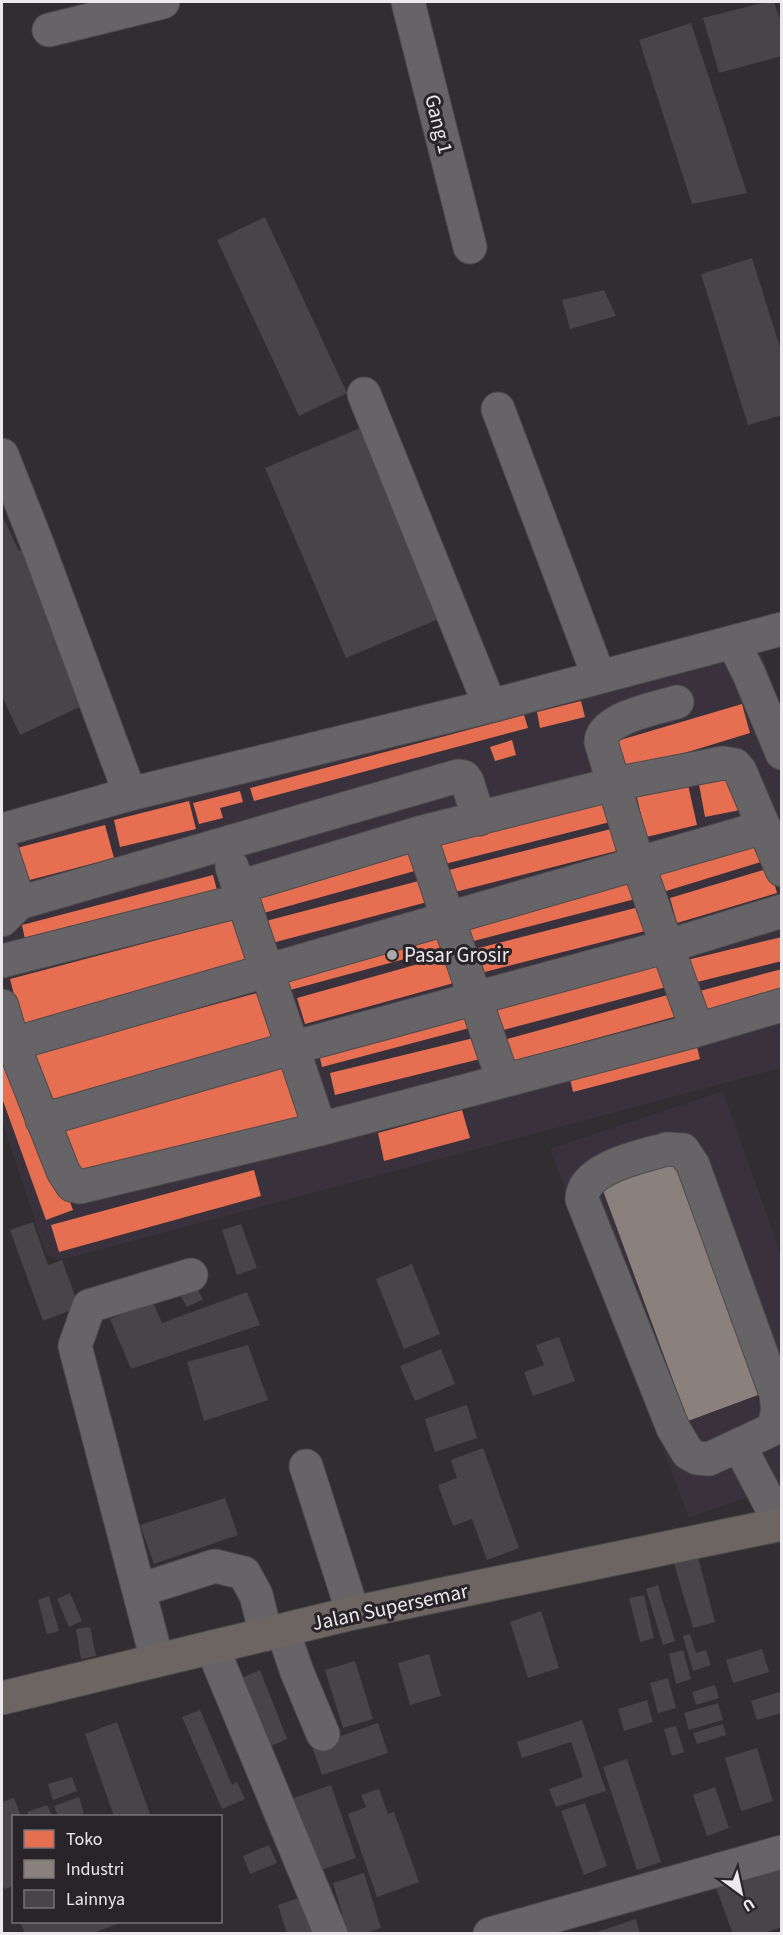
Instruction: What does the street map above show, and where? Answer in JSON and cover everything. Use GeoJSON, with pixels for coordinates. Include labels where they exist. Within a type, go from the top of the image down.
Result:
{"type":"FeatureCollection","features":[{"type":"Feature","properties":{"kind":"main road","name":"Jalan Supersemar"},"geometry":{"type":"LineString","coordinates":[[2,1698],[353,1613],[781,1524]]}},
{"type":"Feature","properties":{"kind":"street"},"geometry":{"type":"LineString","coordinates":[[49,30],[163,2]]}},
{"type":"Feature","properties":{"kind":"street","name":"Gang 1"},"geometry":{"type":"LineString","coordinates":[[408,2],[470,247]]}},
{"type":"Feature","properties":{"kind":"street"},"geometry":{"type":"LineString","coordinates":[[364,394],[489,706]]}},
{"type":"Feature","properties":{"kind":"street"},"geometry":{"type":"LineString","coordinates":[[498,409],[598,677]]}},
{"type":"Feature","properties":{"kind":"street"},"geometry":{"type":"LineString","coordinates":[[2,455],[130,794]]}},
{"type":"Feature","properties":{"kind":"street"},"geometry":{"type":"LineString","coordinates":[[2,830],[130,794],[489,706],[782,629]]}},
{"type":"Feature","properties":{"kind":"street"},"geometry":{"type":"LineString","coordinates":[[733,642],[782,753]]}},
{"type":"Feature","properties":{"kind":"street"},"geometry":{"type":"LineString","coordinates":[[677,702],[624,718],[603,731],[601,742],[638,864],[697,1030]]}},
{"type":"Feature","properties":{"kind":"street"},"geometry":{"type":"LineString","coordinates":[[2,961],[241,893],[419,833],[614,784],[723,763],[735,765],[744,778],[782,870]]}},
{"type":"Feature","properties":{"kind":"street"},"geometry":{"type":"LineString","coordinates":[[2,852],[10,912],[223,843],[458,776],[464,777],[467,781],[479,819]]}},
{"type":"Feature","properties":{"kind":"street"},"geometry":{"type":"LineString","coordinates":[[13,1044],[764,826]]}},
{"type":"Feature","properties":{"kind":"street"},"geometry":{"type":"LineString","coordinates":[[419,833],[503,1080]]}},
{"type":"Feature","properties":{"kind":"street"},"geometry":{"type":"LineString","coordinates":[[223,843],[320,1129]]}},
{"type":"Feature","properties":{"kind":"street"},"geometry":{"type":"LineString","coordinates":[[42,1120],[292,1048],[668,946],[782,911]]}},
{"type":"Feature","properties":{"kind":"street"},"geometry":{"type":"LineString","coordinates":[[2,1006],[13,1044],[42,1120],[68,1180],[72,1185],[80,1187],[320,1129],[697,1030],[782,1005]]}},
{"type":"Feature","properties":{"kind":"street"},"geometry":{"type":"LineString","coordinates":[[676,1149],[683,1150],[693,1165],[776,1394],[779,1411],[777,1421],[771,1430],[739,1445],[709,1459],[697,1458],[688,1453],[674,1428],[582,1199],[582,1192],[592,1180],[616,1163],[676,1149]]}},
{"type":"Feature","properties":{"kind":"street"},"geometry":{"type":"LineString","coordinates":[[158,1660],[75,1346],[89,1306],[191,1275]]}},
{"type":"Feature","properties":{"kind":"street"},"geometry":{"type":"LineString","coordinates":[[739,1445],[781,1524]]}},
{"type":"Feature","properties":{"kind":"street"},"geometry":{"type":"LineString","coordinates":[[306,1466],[353,1613]]}},
{"type":"Feature","properties":{"kind":"street"},"geometry":{"type":"LineString","coordinates":[[140,1590],[215,1566],[244,1573],[297,1672],[323,1734]]}},
{"type":"Feature","properties":{"kind":"street"},"geometry":{"type":"LineString","coordinates":[[212,1647],[331,1934]]}},
{"type":"Feature","properties":{"kind":"street"},"geometry":{"type":"LineString","coordinates":[[490,1934],[782,1852]]}},
{"type":"Feature","properties":{"kind":"shaded area","name":"Pasar Grosir"},"geometry":{"type":"Polygon","coordinates":[[[756,639],[781,707],[781,1068],[76,1256],[58,1260],[46,1254],[2,1121],[2,841],[756,639]]]}},
{"type":"Feature","properties":{"kind":"shaded area"},"geometry":{"type":"Polygon","coordinates":[[[723,1091],[781,1255],[781,1485],[689,1518],[550,1149],[723,1091]]]}},
{"type":"Feature","properties":{"kind":"building: Toko"},"geometry":{"type":"Polygon","coordinates":[[[581,701],[585,717],[540,728],[537,712],[581,701]]]}},
{"type":"Feature","properties":{"kind":"building: Toko"},"geometry":{"type":"Polygon","coordinates":[[[742,704],[750,733],[619,773],[610,743],[742,704]]]}},
{"type":"Feature","properties":{"kind":"building: Toko"},"geometry":{"type":"Polygon","coordinates":[[[524,715],[528,728],[254,801],[250,788],[524,715]]]}},
{"type":"Feature","properties":{"kind":"building: Toko"},"geometry":{"type":"Polygon","coordinates":[[[512,740],[516,755],[495,761],[490,747],[512,740]]]}},
{"type":"Feature","properties":{"kind":"building: Toko"},"geometry":{"type":"Polygon","coordinates":[[[733,772],[740,810],[705,817],[698,779],[733,772]]]}},
{"type":"Feature","properties":{"kind":"building: Toko"},"geometry":{"type":"Polygon","coordinates":[[[686,776],[697,825],[646,837],[635,789],[686,776]]]}},
{"type":"Feature","properties":{"kind":"building: Toko"},"geometry":{"type":"Polygon","coordinates":[[[240,791],[243,802],[220,808],[223,818],[199,824],[193,803],[240,791]]]}},
{"type":"Feature","properties":{"kind":"building: Toko"},"geometry":{"type":"Polygon","coordinates":[[[608,797],[614,821],[437,866],[431,842],[608,797]]]}},
{"type":"Feature","properties":{"kind":"building: Toko"},"geometry":{"type":"Polygon","coordinates":[[[189,801],[196,829],[120,847],[114,820],[189,801]]]}},
{"type":"Feature","properties":{"kind":"building: Toko"},"geometry":{"type":"Polygon","coordinates":[[[105,825],[114,858],[22,882],[13,849],[105,825]]]}},
{"type":"Feature","properties":{"kind":"building: Toko"},"geometry":{"type":"Polygon","coordinates":[[[619,827],[624,849],[451,893],[445,871],[619,827]]]}},
{"type":"Feature","properties":{"kind":"building: Toko"},"geometry":{"type":"Polygon","coordinates":[[[758,840],[764,861],[663,892],[656,871],[758,840]]]}},
{"type":"Feature","properties":{"kind":"building: Toko"},"geometry":{"type":"Polygon","coordinates":[[[415,842],[422,869],[260,914],[253,888],[415,842]]]}},
{"type":"Feature","properties":{"kind":"building: Toko"},"geometry":{"type":"Polygon","coordinates":[[[770,868],[777,893],[677,923],[670,898],[770,868]]]}},
{"type":"Feature","properties":{"kind":"building: Toko"},"geometry":{"type":"Polygon","coordinates":[[[636,872],[643,897],[470,942],[463,917],[636,872]]]}},
{"type":"Feature","properties":{"kind":"building: Toko"},"geometry":{"type":"Polygon","coordinates":[[[213,875],[218,894],[26,944],[22,925],[213,875]]]}},
{"type":"Feature","properties":{"kind":"building: Toko"},"geometry":{"type":"Polygon","coordinates":[[[430,878],[435,900],[272,943],[266,921],[430,878]]]}},
{"type":"Feature","properties":{"kind":"building: Toko"},"geometry":{"type":"Polygon","coordinates":[[[647,905],[653,929],[481,973],[475,949],[647,905]]]}},
{"type":"Feature","properties":{"kind":"building: Toko"},"geometry":{"type":"Polygon","coordinates":[[[236,919],[249,970],[23,1030],[10,979],[236,919]]]}},
{"type":"Feature","properties":{"kind":"building: Toko"},"geometry":{"type":"Polygon","coordinates":[[[443,923],[449,947],[290,990],[284,967],[443,923]]]}},
{"type":"Feature","properties":{"kind":"building: Toko"},"geometry":{"type":"Polygon","coordinates":[[[782,937],[782,961],[693,983],[687,960],[782,937]]]}},
{"type":"Feature","properties":{"kind":"building: Toko"},"geometry":{"type":"Polygon","coordinates":[[[454,954],[461,981],[305,1024],[297,998],[454,954]]]}},
{"type":"Feature","properties":{"kind":"building: Toko"},"geometry":{"type":"Polygon","coordinates":[[[663,964],[670,986],[496,1032],[490,1009],[663,964]]]}},
{"type":"Feature","properties":{"kind":"building: Toko"},"geometry":{"type":"Polygon","coordinates":[[[782,969],[782,993],[707,1014],[700,991],[782,969]]]}},
{"type":"Feature","properties":{"kind":"building: Toko"},"geometry":{"type":"Polygon","coordinates":[[[261,992],[275,1044],[41,1106],[27,1055],[261,992]]]}},
{"type":"Feature","properties":{"kind":"building: Toko"},"geometry":{"type":"Polygon","coordinates":[[[675,993],[681,1015],[506,1063],[500,1041],[675,993]]]}},
{"type":"Feature","properties":{"kind":"building: Toko"},"geometry":{"type":"Polygon","coordinates":[[[476,1003],[481,1025],[322,1067],[317,1045],[476,1003]]]}},
{"type":"Feature","properties":{"kind":"building: Toko"},"geometry":{"type":"Polygon","coordinates":[[[2,1017],[73,1210],[46,1220],[2,1098],[2,1017]]]}},
{"type":"Feature","properties":{"kind":"building: Toko"},"geometry":{"type":"Polygon","coordinates":[[[486,1035],[492,1056],[335,1095],[330,1073],[486,1035]]]}},
{"type":"Feature","properties":{"kind":"building: Toko"},"geometry":{"type":"Polygon","coordinates":[[[694,1035],[700,1059],[573,1092],[568,1069],[694,1035]]]}},
{"type":"Feature","properties":{"kind":"building: Toko"},"geometry":{"type":"Polygon","coordinates":[[[293,1064],[307,1117],[71,1180],[57,1127],[293,1064]]]}},
{"type":"Feature","properties":{"kind":"building: Toko"},"geometry":{"type":"Polygon","coordinates":[[[462,1110],[470,1138],[384,1161],[378,1133],[462,1110]]]}},
{"type":"Feature","properties":{"kind":"building: Toko"},"geometry":{"type":"Polygon","coordinates":[[[254,1170],[261,1196],[59,1252],[51,1225],[254,1170]]]}},
{"type":"Feature","properties":{"kind":"building: Industri"},"geometry":{"type":"Polygon","coordinates":[[[682,1155],[769,1391],[688,1421],[601,1185],[682,1155]]]}},
{"type":"Feature","properties":{"kind":"building: Lainnya"},"geometry":{"type":"Polygon","coordinates":[[[774,2],[782,25],[782,56],[719,73],[703,18],[774,2]]]}},
{"type":"Feature","properties":{"kind":"building: Lainnya"},"geometry":{"type":"Polygon","coordinates":[[[691,23],[747,193],[692,204],[639,40],[691,23]]]}},
{"type":"Feature","properties":{"kind":"building: Lainnya"},"geometry":{"type":"Polygon","coordinates":[[[265,217],[347,393],[299,416],[217,240],[265,217]]]}},
{"type":"Feature","properties":{"kind":"building: Lainnya"},"geometry":{"type":"Polygon","coordinates":[[[752,258],[782,354],[782,415],[748,425],[701,274],[752,258]]]}},
{"type":"Feature","properties":{"kind":"building: Lainnya"},"geometry":{"type":"Polygon","coordinates":[[[604,290],[616,316],[570,329],[562,300],[604,290]]]}},
{"type":"Feature","properties":{"kind":"building: Lainnya"},"geometry":{"type":"Polygon","coordinates":[[[360,428],[441,618],[346,658],[265,468],[360,428]]]}},
{"type":"Feature","properties":{"kind":"building: Lainnya"},"geometry":{"type":"Polygon","coordinates":[[[2,515],[19,551],[26,548],[90,702],[20,735],[2,696],[2,515]]]}},
{"type":"Feature","properties":{"kind":"building: Lainnya"},"geometry":{"type":"Polygon","coordinates":[[[33,1222],[48,1265],[62,1260],[79,1307],[43,1321],[10,1230],[33,1222]]]}},
{"type":"Feature","properties":{"kind":"building: Lainnya"},"geometry":{"type":"Polygon","coordinates":[[[241,1224],[257,1268],[237,1275],[222,1230],[241,1224]]]}},
{"type":"Feature","properties":{"kind":"building: Lainnya"},"geometry":{"type":"Polygon","coordinates":[[[412,1264],[440,1334],[404,1349],[376,1279],[412,1264]]]}},
{"type":"Feature","properties":{"kind":"building: Lainnya"},"geometry":{"type":"Polygon","coordinates":[[[195,1285],[203,1299],[187,1307],[179,1293],[195,1285]]]}},
{"type":"Feature","properties":{"kind":"building: Lainnya"},"geometry":{"type":"Polygon","coordinates":[[[247,1292],[260,1325],[131,1369],[110,1319],[153,1302],[162,1323],[247,1292]]]}},
{"type":"Feature","properties":{"kind":"building: Lainnya"},"geometry":{"type":"Polygon","coordinates":[[[559,1337],[575,1381],[533,1396],[524,1372],[544,1365],[536,1345],[559,1337]]]}},
{"type":"Feature","properties":{"kind":"building: Lainnya"},"geometry":{"type":"Polygon","coordinates":[[[248,1345],[268,1400],[204,1421],[187,1362],[248,1345]]]}},
{"type":"Feature","properties":{"kind":"building: Lainnya"},"geometry":{"type":"Polygon","coordinates":[[[441,1349],[455,1384],[415,1401],[400,1366],[441,1349]]]}},
{"type":"Feature","properties":{"kind":"building: Lainnya"},"geometry":{"type":"Polygon","coordinates":[[[467,1405],[477,1438],[435,1452],[425,1419],[467,1405]]]}},
{"type":"Feature","properties":{"kind":"building: Lainnya"},"geometry":{"type":"Polygon","coordinates":[[[483,1448],[519,1548],[487,1560],[472,1519],[453,1526],[438,1485],[457,1478],[451,1460],[483,1448]]]}},
{"type":"Feature","properties":{"kind":"building: Lainnya"},"geometry":{"type":"Polygon","coordinates":[[[225,1498],[238,1535],[154,1564],[140,1525],[225,1498]]]}},
{"type":"Feature","properties":{"kind":"building: Lainnya"},"geometry":{"type":"Polygon","coordinates":[[[698,1557],[715,1622],[693,1628],[674,1563],[698,1557]]]}},
{"type":"Feature","properties":{"kind":"building: Lainnya"},"geometry":{"type":"Polygon","coordinates":[[[658,1585],[675,1641],[663,1645],[646,1589],[658,1585]]]}},
{"type":"Feature","properties":{"kind":"building: Lainnya"},"geometry":{"type":"Polygon","coordinates":[[[70,1593],[82,1621],[69,1627],[57,1599],[70,1593]]]}},
{"type":"Feature","properties":{"kind":"building: Lainnya"},"geometry":{"type":"Polygon","coordinates":[[[644,1595],[654,1638],[640,1642],[629,1598],[644,1595]]]}},
{"type":"Feature","properties":{"kind":"building: Lainnya"},"geometry":{"type":"Polygon","coordinates":[[[49,1596],[59,1631],[47,1634],[38,1600],[49,1596]]]}},
{"type":"Feature","properties":{"kind":"building: Lainnya"},"geometry":{"type":"Polygon","coordinates":[[[541,1611],[559,1668],[528,1678],[510,1622],[541,1611]]]}},
{"type":"Feature","properties":{"kind":"building: Lainnya"},"geometry":{"type":"Polygon","coordinates":[[[90,1627],[96,1656],[81,1659],[76,1629],[90,1627]]]}},
{"type":"Feature","properties":{"kind":"building: Lainnya"},"geometry":{"type":"Polygon","coordinates":[[[690,1634],[696,1653],[706,1650],[711,1665],[693,1671],[683,1636],[690,1634]]]}},
{"type":"Feature","properties":{"kind":"building: Lainnya"},"geometry":{"type":"Polygon","coordinates":[[[762,1649],[769,1672],[733,1683],[726,1660],[762,1649]]]}},
{"type":"Feature","properties":{"kind":"building: Lainnya"},"geometry":{"type":"Polygon","coordinates":[[[683,1650],[691,1679],[676,1684],[669,1654],[683,1650]]]}},
{"type":"Feature","properties":{"kind":"building: Lainnya"},"geometry":{"type":"Polygon","coordinates":[[[429,1654],[441,1696],[410,1705],[398,1663],[429,1654]]]}},
{"type":"Feature","properties":{"kind":"building: Lainnya"},"geometry":{"type":"Polygon","coordinates":[[[355,1661],[373,1719],[343,1728],[325,1670],[355,1661]]]}},
{"type":"Feature","properties":{"kind":"building: Lainnya"},"geometry":{"type":"Polygon","coordinates":[[[260,1670],[287,1739],[262,1750],[233,1682],[260,1670]]]}},
{"type":"Feature","properties":{"kind":"building: Lainnya"},"geometry":{"type":"Polygon","coordinates":[[[668,1678],[676,1708],[658,1713],[650,1683],[668,1678]]]}},
{"type":"Feature","properties":{"kind":"building: Lainnya"},"geometry":{"type":"Polygon","coordinates":[[[715,1685],[719,1698],[696,1705],[692,1692],[715,1685]]]}},
{"type":"Feature","properties":{"kind":"building: Lainnya"},"geometry":{"type":"Polygon","coordinates":[[[782,1691],[782,1713],[757,1720],[751,1701],[782,1691]]]}},
{"type":"Feature","properties":{"kind":"building: Lainnya"},"geometry":{"type":"Polygon","coordinates":[[[647,1700],[653,1722],[624,1731],[618,1709],[647,1700]]]}},
{"type":"Feature","properties":{"kind":"building: Lainnya"},"geometry":{"type":"Polygon","coordinates":[[[718,1703],[723,1720],[689,1730],[684,1713],[718,1703]]]}},
{"type":"Feature","properties":{"kind":"building: Lainnya"},"geometry":{"type":"Polygon","coordinates":[[[200,1710],[232,1785],[237,1782],[245,1799],[222,1809],[182,1717],[200,1710]]]}},
{"type":"Feature","properties":{"kind":"building: Lainnya"},"geometry":{"type":"Polygon","coordinates":[[[582,1720],[606,1791],[556,1807],[549,1789],[583,1777],[571,1742],[522,1758],[517,1742],[582,1720]]]}},
{"type":"Feature","properties":{"kind":"building: Lainnya"},"geometry":{"type":"Polygon","coordinates":[[[117,1722],[150,1814],[114,1815],[85,1734],[117,1722]]]}},
{"type":"Feature","properties":{"kind":"building: Lainnya"},"geometry":{"type":"Polygon","coordinates":[[[378,1723],[388,1753],[322,1775],[312,1746],[378,1723]]]}},
{"type":"Feature","properties":{"kind":"building: Lainnya"},"geometry":{"type":"Polygon","coordinates":[[[723,1724],[726,1735],[697,1744],[693,1733],[723,1724]]]}},
{"type":"Feature","properties":{"kind":"building: Lainnya"},"geometry":{"type":"Polygon","coordinates":[[[676,1726],[684,1752],[672,1756],[664,1729],[676,1726]]]}},
{"type":"Feature","properties":{"kind":"building: Lainnya"},"geometry":{"type":"Polygon","coordinates":[[[757,1748],[773,1801],[741,1811],[725,1758],[757,1748]]]}},
{"type":"Feature","properties":{"kind":"building: Lainnya"},"geometry":{"type":"Polygon","coordinates":[[[627,1759],[661,1862],[637,1870],[603,1767],[627,1759]]]}},
{"type":"Feature","properties":{"kind":"building: Lainnya"},"geometry":{"type":"Polygon","coordinates":[[[72,1777],[77,1791],[53,1800],[48,1784],[72,1777]]]}},
{"type":"Feature","properties":{"kind":"building: Lainnya"},"geometry":{"type":"Polygon","coordinates":[[[331,1785],[356,1858],[315,1872],[291,1799],[331,1785]]]}},
{"type":"Feature","properties":{"kind":"building: Lainnya"},"geometry":{"type":"Polygon","coordinates":[[[715,1787],[729,1828],[707,1836],[693,1795],[715,1787]]]}},
{"type":"Feature","properties":{"kind":"building: Lainnya"},"geometry":{"type":"Polygon","coordinates":[[[379,1789],[388,1814],[394,1812],[419,1882],[377,1897],[348,1814],[366,1807],[361,1795],[379,1789]]]}},
{"type":"Feature","properties":{"kind":"building: Lainnya"},"geometry":{"type":"Polygon","coordinates":[[[79,1797],[84,1813],[58,1815],[54,1806],[79,1797]]]}},
{"type":"Feature","properties":{"kind":"building: Lainnya"},"geometry":{"type":"Polygon","coordinates":[[[14,1798],[21,1815],[12,1815],[12,1887],[4,1889],[2,1882],[2,1802],[14,1798]]]}},
{"type":"Feature","properties":{"kind":"building: Lainnya"},"geometry":{"type":"Polygon","coordinates":[[[585,1803],[607,1866],[584,1875],[561,1811],[585,1803]]]}},
{"type":"Feature","properties":{"kind":"building: Lainnya"},"geometry":{"type":"Polygon","coordinates":[[[47,1805],[52,1815],[28,1815],[27,1812],[47,1805]]]}},
{"type":"Feature","properties":{"kind":"building: Lainnya"},"geometry":{"type":"Polygon","coordinates":[[[269,1845],[277,1863],[250,1874],[243,1856],[269,1845]]]}},
{"type":"Feature","properties":{"kind":"building: Lainnya"},"geometry":{"type":"Polygon","coordinates":[[[782,1858],[782,1927],[762,1934],[733,1934],[714,1882],[782,1858]]]}},
{"type":"Feature","properties":{"kind":"building: Lainnya"},"geometry":{"type":"Polygon","coordinates":[[[364,1873],[381,1928],[364,1934],[348,1934],[333,1883],[364,1873]]]}},
{"type":"Feature","properties":{"kind":"building: Lainnya"},"geometry":{"type":"Polygon","coordinates":[[[313,1893],[326,1934],[287,1934],[278,1905],[313,1893]]]}},
{"type":"Feature","properties":{"kind":"building: Lainnya"},"geometry":{"type":"Polygon","coordinates":[[[636,1919],[640,1934],[594,1934],[594,1933],[636,1919]]]}},
{"type":"Feature","properties":{"kind":"building: Lainnya"},"geometry":{"type":"Polygon","coordinates":[[[20,1923],[119,1923],[91,1934],[25,1934],[20,1923]]]}},
{"type":"Feature","properties":{"kind":"place","name":"Pasar Grosir"},"geometry":{"type":"Point","coordinates":[392,955]}}]}
